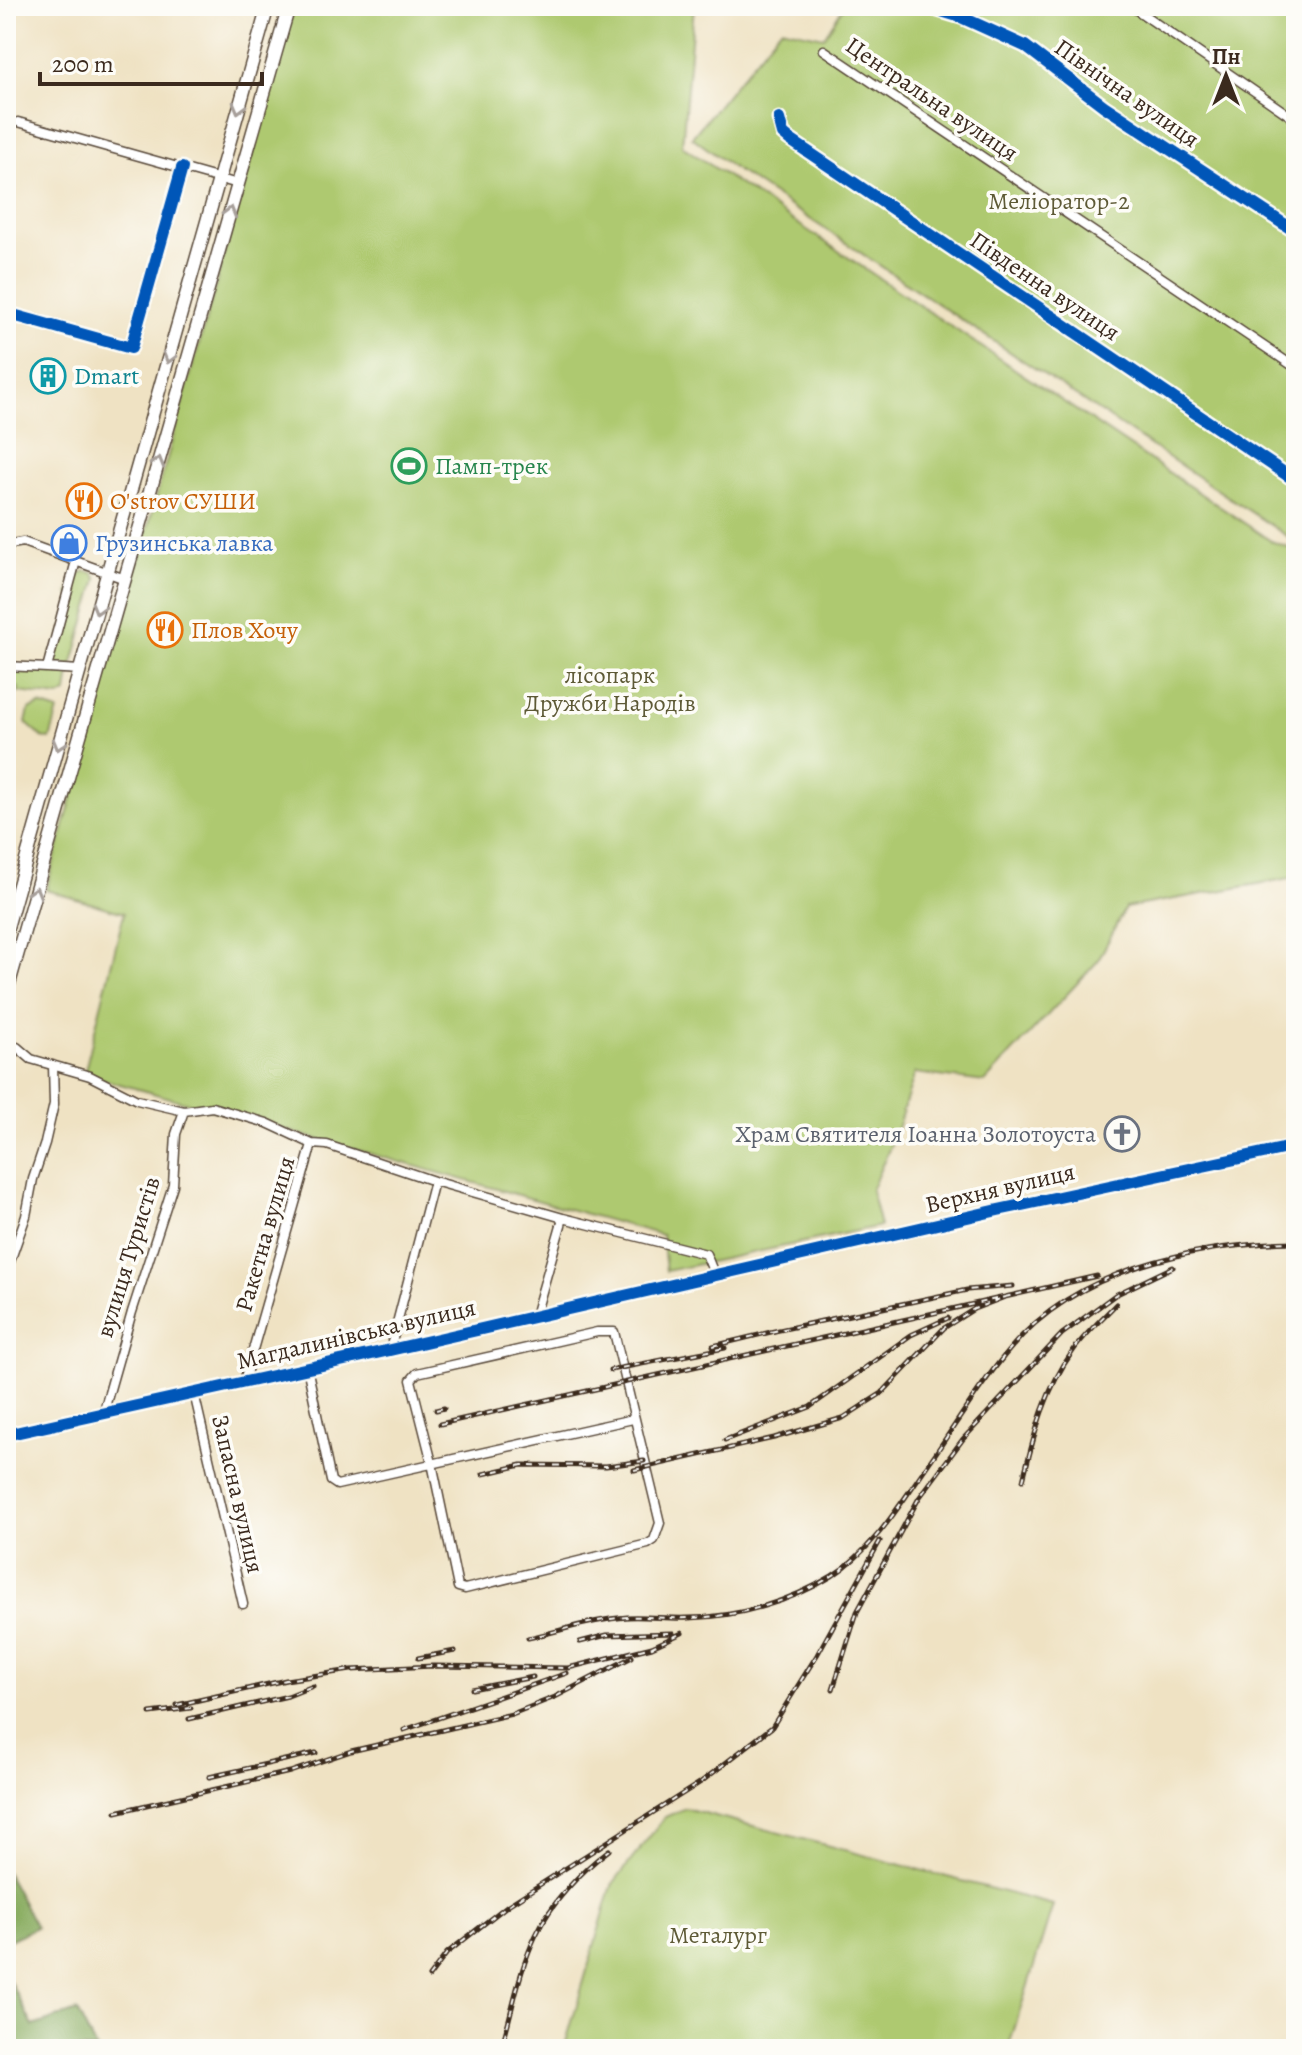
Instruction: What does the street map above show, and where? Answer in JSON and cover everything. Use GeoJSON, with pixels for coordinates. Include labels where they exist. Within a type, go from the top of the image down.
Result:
{"type":"FeatureCollection","features":[{"type":"Feature","properties":{"kind":"main road"},"geometry":{"type":"LineString","coordinates":[[6,931],[268,6]]}},
{"type":"Feature","properties":{"kind":"main road"},"geometry":{"type":"LineString","coordinates":[[6,994],[289,6]]}},
{"type":"Feature","properties":{"kind":"street","name":"Північна вулиця"},"geometry":{"type":"LineString","coordinates":[[925,6],[961,17],[1025,46],[1104,106],[1296,232]]}},
{"type":"Feature","properties":{"kind":"street"},"geometry":{"type":"LineString","coordinates":[[1131,6],[1296,120]]}},
{"type":"Feature","properties":{"kind":"street"},"geometry":{"type":"LineString","coordinates":[[1279,6],[1296,17]]}},
{"type":"Feature","properties":{"kind":"street","name":"Центральна вулиця"},"geometry":{"type":"LineString","coordinates":[[824,50],[1296,368]]}},
{"type":"Feature","properties":{"kind":"street","name":"Південна вулиця"},"geometry":{"type":"LineString","coordinates":[[779,119],[783,134],[789,139],[1296,481]]}},
{"type":"Feature","properties":{"kind":"street"},"geometry":{"type":"LineString","coordinates":[[18,122],[238,184]]}},
{"type":"Feature","properties":{"kind":"street"},"geometry":{"type":"LineString","coordinates":[[6,313],[131,348],[182,168]]}},
{"type":"Feature","properties":{"kind":"street"},"geometry":{"type":"LineString","coordinates":[[6,545],[23,542],[125,579]]}},
{"type":"Feature","properties":{"kind":"street"},"geometry":{"type":"LineString","coordinates":[[47,668],[76,561]]}},
{"type":"Feature","properties":{"kind":"street"},"geometry":{"type":"LineString","coordinates":[[6,666],[80,670]]}},
{"type":"Feature","properties":{"kind":"street"},"geometry":{"type":"LineString","coordinates":[[6,1044],[17,1047],[31,1059],[90,1076],[137,1100],[184,1111],[212,1107],[267,1123],[312,1144],[327,1145],[434,1181],[706,1254],[715,1276]]}},
{"type":"Feature","properties":{"kind":"street"},"geometry":{"type":"LineString","coordinates":[[6,1273],[26,1216],[54,1104],[53,1065]]}},
{"type":"Feature","properties":{"kind":"street","name":"вулиця Туристів"},"geometry":{"type":"LineString","coordinates":[[103,1414],[173,1185],[176,1134],[184,1111]]}},
{"type":"Feature","properties":{"kind":"street","name":"Ракетна вулиця"},"geometry":{"type":"LineString","coordinates":[[244,1381],[312,1144]]}},
{"type":"Feature","properties":{"kind":"street","name":"Верхня вулиця"},"geometry":{"type":"LineString","coordinates":[[715,1276],[1012,1207],[1296,1146]]}},
{"type":"Feature","properties":{"kind":"street"},"geometry":{"type":"LineString","coordinates":[[390,1350],[434,1181]]}},
{"type":"Feature","properties":{"kind":"street"},"geometry":{"type":"LineString","coordinates":[[535,1316],[563,1218]]}},
{"type":"Feature","properties":{"kind":"street","name":"Магдалинівська вулиця"},"geometry":{"type":"LineString","coordinates":[[6,1435],[715,1276]]}},
{"type":"Feature","properties":{"kind":"street"},"geometry":{"type":"LineString","coordinates":[[597,1332],[614,1332],[660,1523],[654,1540],[648,1544],[465,1589],[458,1587],[455,1580],[432,1463],[411,1380],[413,1376],[549,1342],[597,1332]]}},
{"type":"Feature","properties":{"kind":"street"},"geometry":{"type":"LineString","coordinates":[[307,1367],[333,1484],[633,1419]]}},
{"type":"Feature","properties":{"kind":"street","name":"Запасна вулиця"},"geometry":{"type":"LineString","coordinates":[[194,1393],[243,1604]]}},
{"type":"Feature","properties":{"kind":"green space","name":"лісопарк Дружби Народів"},"geometry":{"type":"Polygon","coordinates":[[[294,6],[694,6],[682,146],[1271,541],[1296,550],[1296,877],[1125,908],[1098,961],[985,1082],[915,1073],[894,1138],[871,1190],[880,1226],[666,1271],[662,1235],[84,1074],[124,913],[46,890],[294,6]]]}},
{"type":"Feature","properties":{"kind":"green space","name":"Меліоратор-2"},"geometry":{"type":"Polygon","coordinates":[[[844,6],[1296,6],[1296,540],[736,170],[692,137],[781,28],[824,37],[844,6]]]}},
{"type":"Feature","properties":{"kind":"green space"},"geometry":{"type":"Polygon","coordinates":[[[85,571],[94,573],[97,579],[72,666],[51,665],[51,651],[57,649],[72,599],[69,593],[75,576],[85,571]]]}},
{"type":"Feature","properties":{"kind":"green space"},"geometry":{"type":"Polygon","coordinates":[[[6,668],[70,672],[67,693],[59,697],[18,692],[19,688],[6,684],[6,668]]]}},
{"type":"Feature","properties":{"kind":"green space"},"geometry":{"type":"Polygon","coordinates":[[[40,705],[58,711],[50,739],[42,737],[26,723],[29,710],[40,705]]]}},
{"type":"Feature","properties":{"kind":"green space","name":"Металург"},"geometry":{"type":"Polygon","coordinates":[[[685,1808],[1053,1905],[1008,2049],[564,2049],[612,1885],[665,1817],[685,1808]]]}},
{"type":"Feature","properties":{"kind":"green space"},"geometry":{"type":"Polygon","coordinates":[[[6,1872],[36,1927],[6,1942],[6,1872]]]}},
{"type":"Feature","properties":{"kind":"green space"},"geometry":{"type":"Polygon","coordinates":[[[6,1974],[33,2026],[77,2011],[96,2049],[18,2049],[6,2028],[6,1974]]]}},
{"type":"Feature","properties":{"kind":"railway"},"geometry":{"type":"LineString","coordinates":[[528,1638],[616,1618],[726,1615],[763,1606],[816,1585],[847,1565],[873,1540],[1010,1349],[1037,1321],[1069,1298],[1104,1280],[1179,1255],[1219,1248],[1296,1242]]}},
{"type":"Feature","properties":{"kind":"railway"},"geometry":{"type":"LineString","coordinates":[[833,1689],[857,1612],[919,1498],[963,1439],[1062,1334],[1115,1295],[1173,1267]]}},
{"type":"Feature","properties":{"kind":"railway"},"geometry":{"type":"LineString","coordinates":[[634,1470],[774,1438],[843,1418],[882,1393],[944,1328],[974,1309],[1005,1297],[1097,1276]]}},
{"type":"Feature","properties":{"kind":"railway"},"geometry":{"type":"LineString","coordinates":[[770,1332],[967,1290],[1013,1286]]}},
{"type":"Feature","properties":{"kind":"railway"},"geometry":{"type":"LineString","coordinates":[[440,1424],[1005,1297]]}},
{"type":"Feature","properties":{"kind":"railway"},"geometry":{"type":"LineString","coordinates":[[1023,1480],[1036,1429],[1055,1381],[1078,1345],[1116,1304]]}},
{"type":"Feature","properties":{"kind":"railway"},"geometry":{"type":"LineString","coordinates":[[725,1440],[810,1407],[911,1335],[948,1318]]}},
{"type":"Feature","properties":{"kind":"railway"},"geometry":{"type":"LineString","coordinates":[[713,1346],[779,1330]]}},
{"type":"Feature","properties":{"kind":"railway"},"geometry":{"type":"LineString","coordinates":[[610,1370],[725,1348]]}},
{"type":"Feature","properties":{"kind":"railway"},"geometry":{"type":"LineString","coordinates":[[436,1410],[444,1408]]}},
{"type":"Feature","properties":{"kind":"railway"},"geometry":{"type":"LineString","coordinates":[[483,1474],[522,1465],[606,1466],[644,1461]]}},
{"type":"Feature","properties":{"kind":"railway"},"geometry":{"type":"LineString","coordinates":[[429,1977],[447,1953],[508,1905],[701,1782],[772,1727],[817,1655],[880,1541]]}},
{"type":"Feature","properties":{"kind":"railway"},"geometry":{"type":"LineString","coordinates":[[580,1642],[607,1635],[673,1633]]}},
{"type":"Feature","properties":{"kind":"railway"},"geometry":{"type":"LineString","coordinates":[[177,1705],[286,1680],[351,1670],[433,1666],[568,1668],[652,1647],[682,1633]]}},
{"type":"Feature","properties":{"kind":"railway"},"geometry":{"type":"LineString","coordinates":[[418,1658],[455,1651]]}},
{"type":"Feature","properties":{"kind":"railway"},"geometry":{"type":"LineString","coordinates":[[116,1812],[290,1772],[351,1751],[512,1714],[555,1697],[632,1657]]}},
{"type":"Feature","properties":{"kind":"railway"},"geometry":{"type":"LineString","coordinates":[[404,1730],[567,1673]]}},
{"type":"Feature","properties":{"kind":"railway"},"geometry":{"type":"LineString","coordinates":[[472,1689],[533,1677]]}},
{"type":"Feature","properties":{"kind":"railway"},"geometry":{"type":"LineString","coordinates":[[189,1719],[288,1696],[313,1686]]}},
{"type":"Feature","properties":{"kind":"railway"},"geometry":{"type":"LineString","coordinates":[[150,1713],[191,1708]]}},
{"type":"Feature","properties":{"kind":"railway"},"geometry":{"type":"LineString","coordinates":[[209,1777],[316,1753]]}},
{"type":"Feature","properties":{"kind":"railway"},"geometry":{"type":"LineString","coordinates":[[501,2049],[525,1962],[542,1923],[568,1888],[609,1850]]}},
{"type":"Feature","properties":{"kind":"cycle path"},"geometry":{"type":"LineString","coordinates":[[925,6],[961,17],[1025,46],[1104,106],[1296,232]]}},
{"type":"Feature","properties":{"kind":"cycle path"},"geometry":{"type":"LineString","coordinates":[[779,119],[783,134],[789,139],[1296,481]]}},
{"type":"Feature","properties":{"kind":"cycle path"},"geometry":{"type":"LineString","coordinates":[[6,313],[131,348],[182,168]]}},
{"type":"Feature","properties":{"kind":"cycle path"},"geometry":{"type":"LineString","coordinates":[[6,1435],[998,1210],[1296,1146]]}},
{"type":"Feature","properties":{"kind":"place","name":"Dmart"},"geometry":{"type":"Point","coordinates":[48,376]}},
{"type":"Feature","properties":{"kind":"place","name":"Памп-трек"},"geometry":{"type":"Point","coordinates":[409,466]}},
{"type":"Feature","properties":{"kind":"place","name":"O'strov СУШИ"},"geometry":{"type":"Point","coordinates":[84,501]}},
{"type":"Feature","properties":{"kind":"place","name":"Грузинська лавка"},"geometry":{"type":"Point","coordinates":[69,543]}},
{"type":"Feature","properties":{"kind":"place","name":"Плов Хочу"},"geometry":{"type":"Point","coordinates":[165,630]}},
{"type":"Feature","properties":{"kind":"place","name":"Храм Святителя Іоанна Золотоуста"},"geometry":{"type":"Point","coordinates":[1122,1134]}}]}
